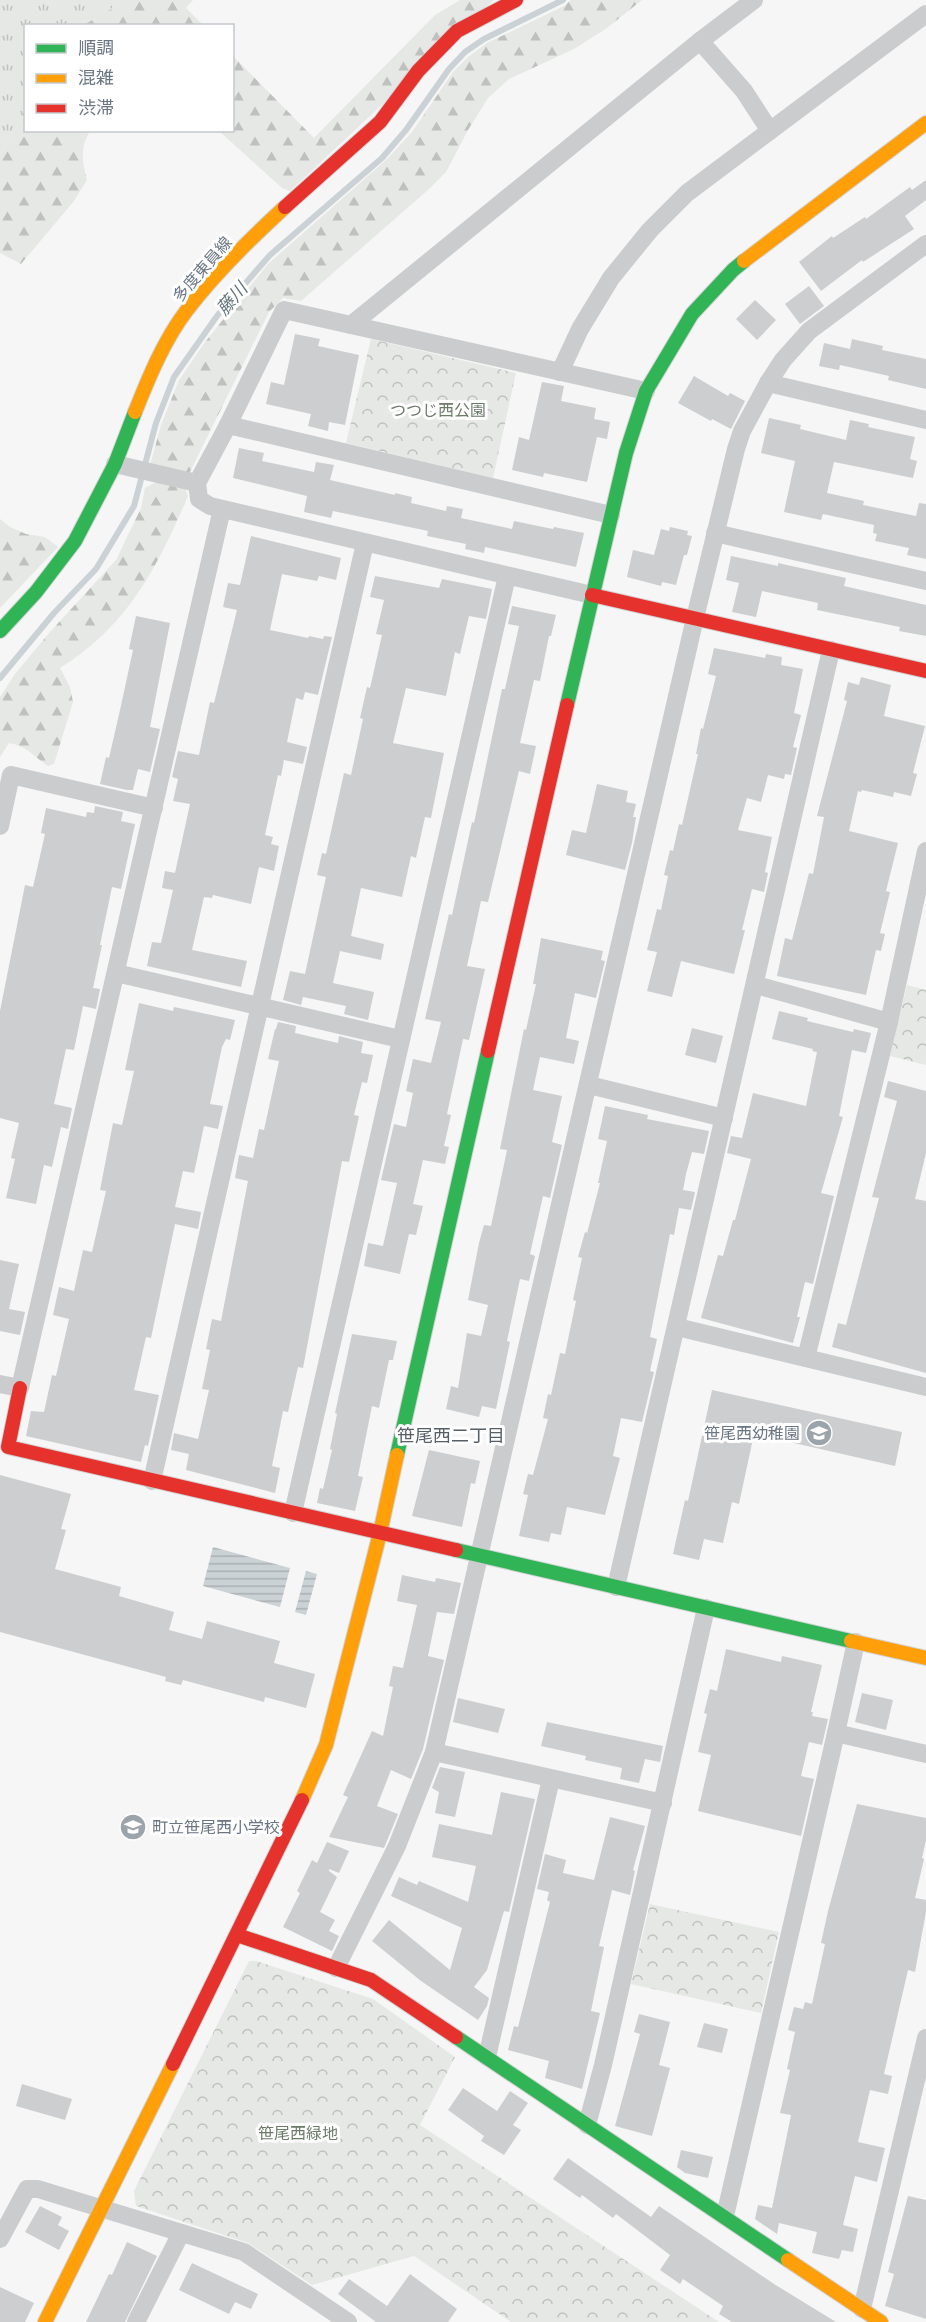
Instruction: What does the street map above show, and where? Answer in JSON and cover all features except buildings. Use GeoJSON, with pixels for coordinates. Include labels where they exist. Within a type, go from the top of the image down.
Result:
{"type":"FeatureCollection","features":[{"type":"Feature","properties":{"kind":"street","name":"多度東員線"},"geometry":{"type":"LineString","coordinates":[[0,631],[36,592],[75,541],[121,465],[150,373],[186,311],[239,249],[380,123],[418,71],[457,31],[516,0]]}},
{"type":"Feature","properties":{"kind":"street"},"geometry":{"type":"LineString","coordinates":[[351,325],[700,41],[754,0]]}},
{"type":"Feature","properties":{"kind":"street"},"geometry":{"type":"LineString","coordinates":[[560,372],[580,329],[611,278],[650,230],[687,193],[926,14]]}},
{"type":"Feature","properties":{"kind":"street"},"geometry":{"type":"LineString","coordinates":[[700,41],[744,92],[770,131]]}},
{"type":"Feature","properties":{"kind":"street"},"geometry":{"type":"LineString","coordinates":[[45,2322],[297,1814],[326,1745],[380,1533],[592,595],[626,453],[646,391],[692,314],[733,270],[926,123]]}},
{"type":"Feature","properties":{"kind":"street"},"geometry":{"type":"LineString","coordinates":[[336,1968],[397,1846],[434,1752],[695,618],[742,430],[768,382],[783,360],[809,331],[891,268],[917,259],[926,244]]}},
{"type":"Feature","properties":{"kind":"street"},"geometry":{"type":"LineString","coordinates":[[646,391],[284,309],[228,425],[196,483],[199,499],[210,506],[365,543],[926,671]]}},
{"type":"Feature","properties":{"kind":"street"},"geometry":{"type":"LineString","coordinates":[[768,382],[926,420]]}},
{"type":"Feature","properties":{"kind":"street"},"geometry":{"type":"LineString","coordinates":[[228,425],[611,515]]}},
{"type":"Feature","properties":{"kind":"street"},"geometry":{"type":"LineString","coordinates":[[121,465],[196,483]]}},
{"type":"Feature","properties":{"kind":"street"},"geometry":{"type":"LineString","coordinates":[[222,509],[8,1447],[926,1658]]}},
{"type":"Feature","properties":{"kind":"street"},"geometry":{"type":"LineString","coordinates":[[715,533],[926,581]]}},
{"type":"Feature","properties":{"kind":"street"},"geometry":{"type":"LineString","coordinates":[[152,1481],[365,543]]}},
{"type":"Feature","properties":{"kind":"street"},"geometry":{"type":"LineString","coordinates":[[293,1513],[507,576]]}},
{"type":"Feature","properties":{"kind":"street"},"geometry":{"type":"LineString","coordinates":[[616,1587],[756,985],[831,650]]}},
{"type":"Feature","properties":{"kind":"street"},"geometry":{"type":"LineString","coordinates":[[0,826],[12,775],[154,808]]}},
{"type":"Feature","properties":{"kind":"street"},"geometry":{"type":"LineString","coordinates":[[806,1358],[889,1022],[926,851]]}},
{"type":"Feature","properties":{"kind":"street"},"geometry":{"type":"LineString","coordinates":[[116,973],[400,1039]]}},
{"type":"Feature","properties":{"kind":"street"},"geometry":{"type":"LineString","coordinates":[[756,985],[889,1022]]}},
{"type":"Feature","properties":{"kind":"street"},"geometry":{"type":"LineString","coordinates":[[589,1086],[724,1118]]}},
{"type":"Feature","properties":{"kind":"street"},"geometry":{"type":"LineString","coordinates":[[677,1327],[926,1387]]}},
{"type":"Feature","properties":{"kind":"street"},"geometry":{"type":"LineString","coordinates":[[0,1383],[20,1388]]}},
{"type":"Feature","properties":{"kind":"street"},"geometry":{"type":"LineString","coordinates":[[586,2125],[603,2066],[706,1608]]}},
{"type":"Feature","properties":{"kind":"street"},"geometry":{"type":"LineString","coordinates":[[725,2216],[856,1642]]}},
{"type":"Feature","properties":{"kind":"street"},"geometry":{"type":"LineString","coordinates":[[836,1733],[926,1754]]}},
{"type":"Feature","properties":{"kind":"street"},"geometry":{"type":"LineString","coordinates":[[434,1752],[663,1803]]}},
{"type":"Feature","properties":{"kind":"street"},"geometry":{"type":"LineString","coordinates":[[486,2057],[552,1779]]}},
{"type":"Feature","properties":{"kind":"street"},"geometry":{"type":"LineString","coordinates":[[237,1935],[371,1980],[881,2322]]}},
{"type":"Feature","properties":{"kind":"street"},"geometry":{"type":"LineString","coordinates":[[862,2309],[926,2038]]}},
{"type":"Feature","properties":{"kind":"street"},"geometry":{"type":"LineString","coordinates":[[0,2239],[27,2189],[38,2189],[244,2252],[348,2322]]}},
{"type":"Feature","properties":{"kind":"street"},"geometry":{"type":"LineString","coordinates":[[136,2322],[181,2233]]}},
{"type":"Feature","properties":{"kind":"green space"},"geometry":{"type":"Polygon","coordinates":[[[0,0],[116,0],[112,9],[86,24],[24,24],[24,110],[22,118],[0,155],[0,0]]]}},
{"type":"Feature","properties":{"kind":"green space"},"geometry":{"type":"Polygon","coordinates":[[[116,0],[193,0],[186,8],[202,24],[86,24],[111,9],[116,0]]]}},
{"type":"Feature","properties":{"kind":"green space"},"geometry":{"type":"Polygon","coordinates":[[[460,0],[494,0],[290,191],[282,188],[220,132],[234,132],[234,57],[314,138],[435,15],[460,0]]]}},
{"type":"Feature","properties":{"kind":"green space"},"geometry":{"type":"Polygon","coordinates":[[[571,0],[642,0],[607,28],[574,49],[509,79],[488,98],[446,172],[429,189],[301,301],[283,298],[269,312],[189,474],[150,465],[161,425],[179,380],[205,342],[268,264],[386,160],[412,132],[453,72],[468,57],[487,43],[564,6],[571,0]]]}},
{"type":"Feature","properties":{"kind":"green space"},"geometry":{"type":"Polygon","coordinates":[[[24,110],[24,132],[90,132],[83,155],[87,180],[74,201],[21,264],[0,253],[0,155],[22,118],[24,110]]]}},
{"type":"Feature","properties":{"kind":"green space","name":"つつじ西公園"},"geometry":{"type":"Polygon","coordinates":[[[371,339],[516,373],[493,478],[346,443],[371,339]]]}},
{"type":"Feature","properties":{"kind":"green space"},"geometry":{"type":"Polygon","coordinates":[[[158,481],[185,488],[188,496],[165,546],[138,593],[104,633],[60,668],[70,687],[73,702],[54,764],[48,766],[25,749],[9,743],[0,757],[0,697],[15,674],[50,632],[116,560],[141,508],[145,488],[158,481]]]}},
{"type":"Feature","properties":{"kind":"green space"},"geometry":{"type":"Polygon","coordinates":[[[0,519],[10,527],[26,534],[45,537],[58,547],[0,608],[0,519]]]}},
{"type":"Feature","properties":{"kind":"green space"},"geometry":{"type":"Polygon","coordinates":[[[907,985],[926,990],[926,1065],[890,1056],[907,985]]]}},
{"type":"Feature","properties":{"kind":"green space"},"geometry":{"type":"Polygon","coordinates":[[[650,1904],[779,1932],[761,2013],[631,1984],[650,1904]]]}},
{"type":"Feature","properties":{"kind":"green space","name":"笹尾西緑地"},"geometry":{"type":"Polygon","coordinates":[[[249,1961],[256,1961],[373,1999],[455,2057],[420,2125],[719,2322],[511,2322],[414,2256],[312,2285],[248,2243],[136,2206],[134,2191],[249,1961]]]}},
{"type":"Feature","properties":{"kind":"shaded area"},"geometry":{"type":"Polygon","coordinates":[[[213,1547],[290,1568],[280,1607],[203,1586],[213,1547]]]}},
{"type":"Feature","properties":{"kind":"shaded area"},"geometry":{"type":"Polygon","coordinates":[[[306,1571],[317,1574],[306,1615],[295,1612],[306,1571]]]}},
{"type":"Feature","properties":{"kind":"waterway","name":"藤川"},"geometry":{"type":"LineString","coordinates":[[0,678],[54,613],[96,569],[134,506],[156,423],[174,377],[217,316],[270,255],[382,158],[406,130],[449,69],[465,52],[484,39],[563,0]]}},
{"type":"Feature","properties":{"kind":"traffic: fast"},"geometry":{"type":"LineString","coordinates":[[567,705],[626,453],[646,391],[692,314],[744,261]]}},
{"type":"Feature","properties":{"kind":"traffic: fast"},"geometry":{"type":"LineString","coordinates":[[0,631],[36,592],[75,541],[115,464],[135,412]]}},
{"type":"Feature","properties":{"kind":"traffic: fast"},"geometry":{"type":"LineString","coordinates":[[397,1455],[488,1051]]}},
{"type":"Feature","properties":{"kind":"traffic: fast"},"geometry":{"type":"LineString","coordinates":[[456,1550],[851,1641]]}},
{"type":"Feature","properties":{"kind":"traffic: fast"},"geometry":{"type":"LineString","coordinates":[[456,2037],[788,2260]]}},
{"type":"Feature","properties":{"kind":"traffic: slow"},"geometry":{"type":"LineString","coordinates":[[744,261],[926,123]]}},
{"type":"Feature","properties":{"kind":"traffic: slow"},"geometry":{"type":"LineString","coordinates":[[135,412],[164,346],[187,310],[234,256],[285,207]]}},
{"type":"Feature","properties":{"kind":"traffic: slow"},"geometry":{"type":"LineString","coordinates":[[302,1800],[326,1745],[380,1533],[397,1455]]}},
{"type":"Feature","properties":{"kind":"traffic: slow"},"geometry":{"type":"LineString","coordinates":[[851,1641],[926,1658]]}},
{"type":"Feature","properties":{"kind":"traffic: slow"},"geometry":{"type":"LineString","coordinates":[[45,2322],[173,2064]]}},
{"type":"Feature","properties":{"kind":"traffic: slow"},"geometry":{"type":"LineString","coordinates":[[788,2260],[881,2322]]}},
{"type":"Feature","properties":{"kind":"traffic: jam"},"geometry":{"type":"LineString","coordinates":[[285,207],[380,122],[418,71],[457,31],[516,0]]}},
{"type":"Feature","properties":{"kind":"traffic: jam"},"geometry":{"type":"LineString","coordinates":[[592,595],[926,671]]}},
{"type":"Feature","properties":{"kind":"traffic: jam"},"geometry":{"type":"LineString","coordinates":[[488,1051],[567,705]]}},
{"type":"Feature","properties":{"kind":"traffic: jam"},"geometry":{"type":"LineString","coordinates":[[20,1388],[8,1447],[456,1550]]}},
{"type":"Feature","properties":{"kind":"traffic: jam"},"geometry":{"type":"LineString","coordinates":[[173,2064],[302,1800]]}},
{"type":"Feature","properties":{"kind":"traffic: jam"},"geometry":{"type":"LineString","coordinates":[[237,1935],[371,1980],[456,2037]]}},
{"type":"Feature","properties":{"kind":"place","name":"笹尾西幼稚園"},"geometry":{"type":"Point","coordinates":[819,1433]}},
{"type":"Feature","properties":{"kind":"place","name":"町立笹尾西小学校"},"geometry":{"type":"Point","coordinates":[133,1827]}},
{"type":"Feature","properties":{"kind":"district","name":"笹尾西二丁目"},"geometry":{"type":"Point","coordinates":[451,1436]}}]}
